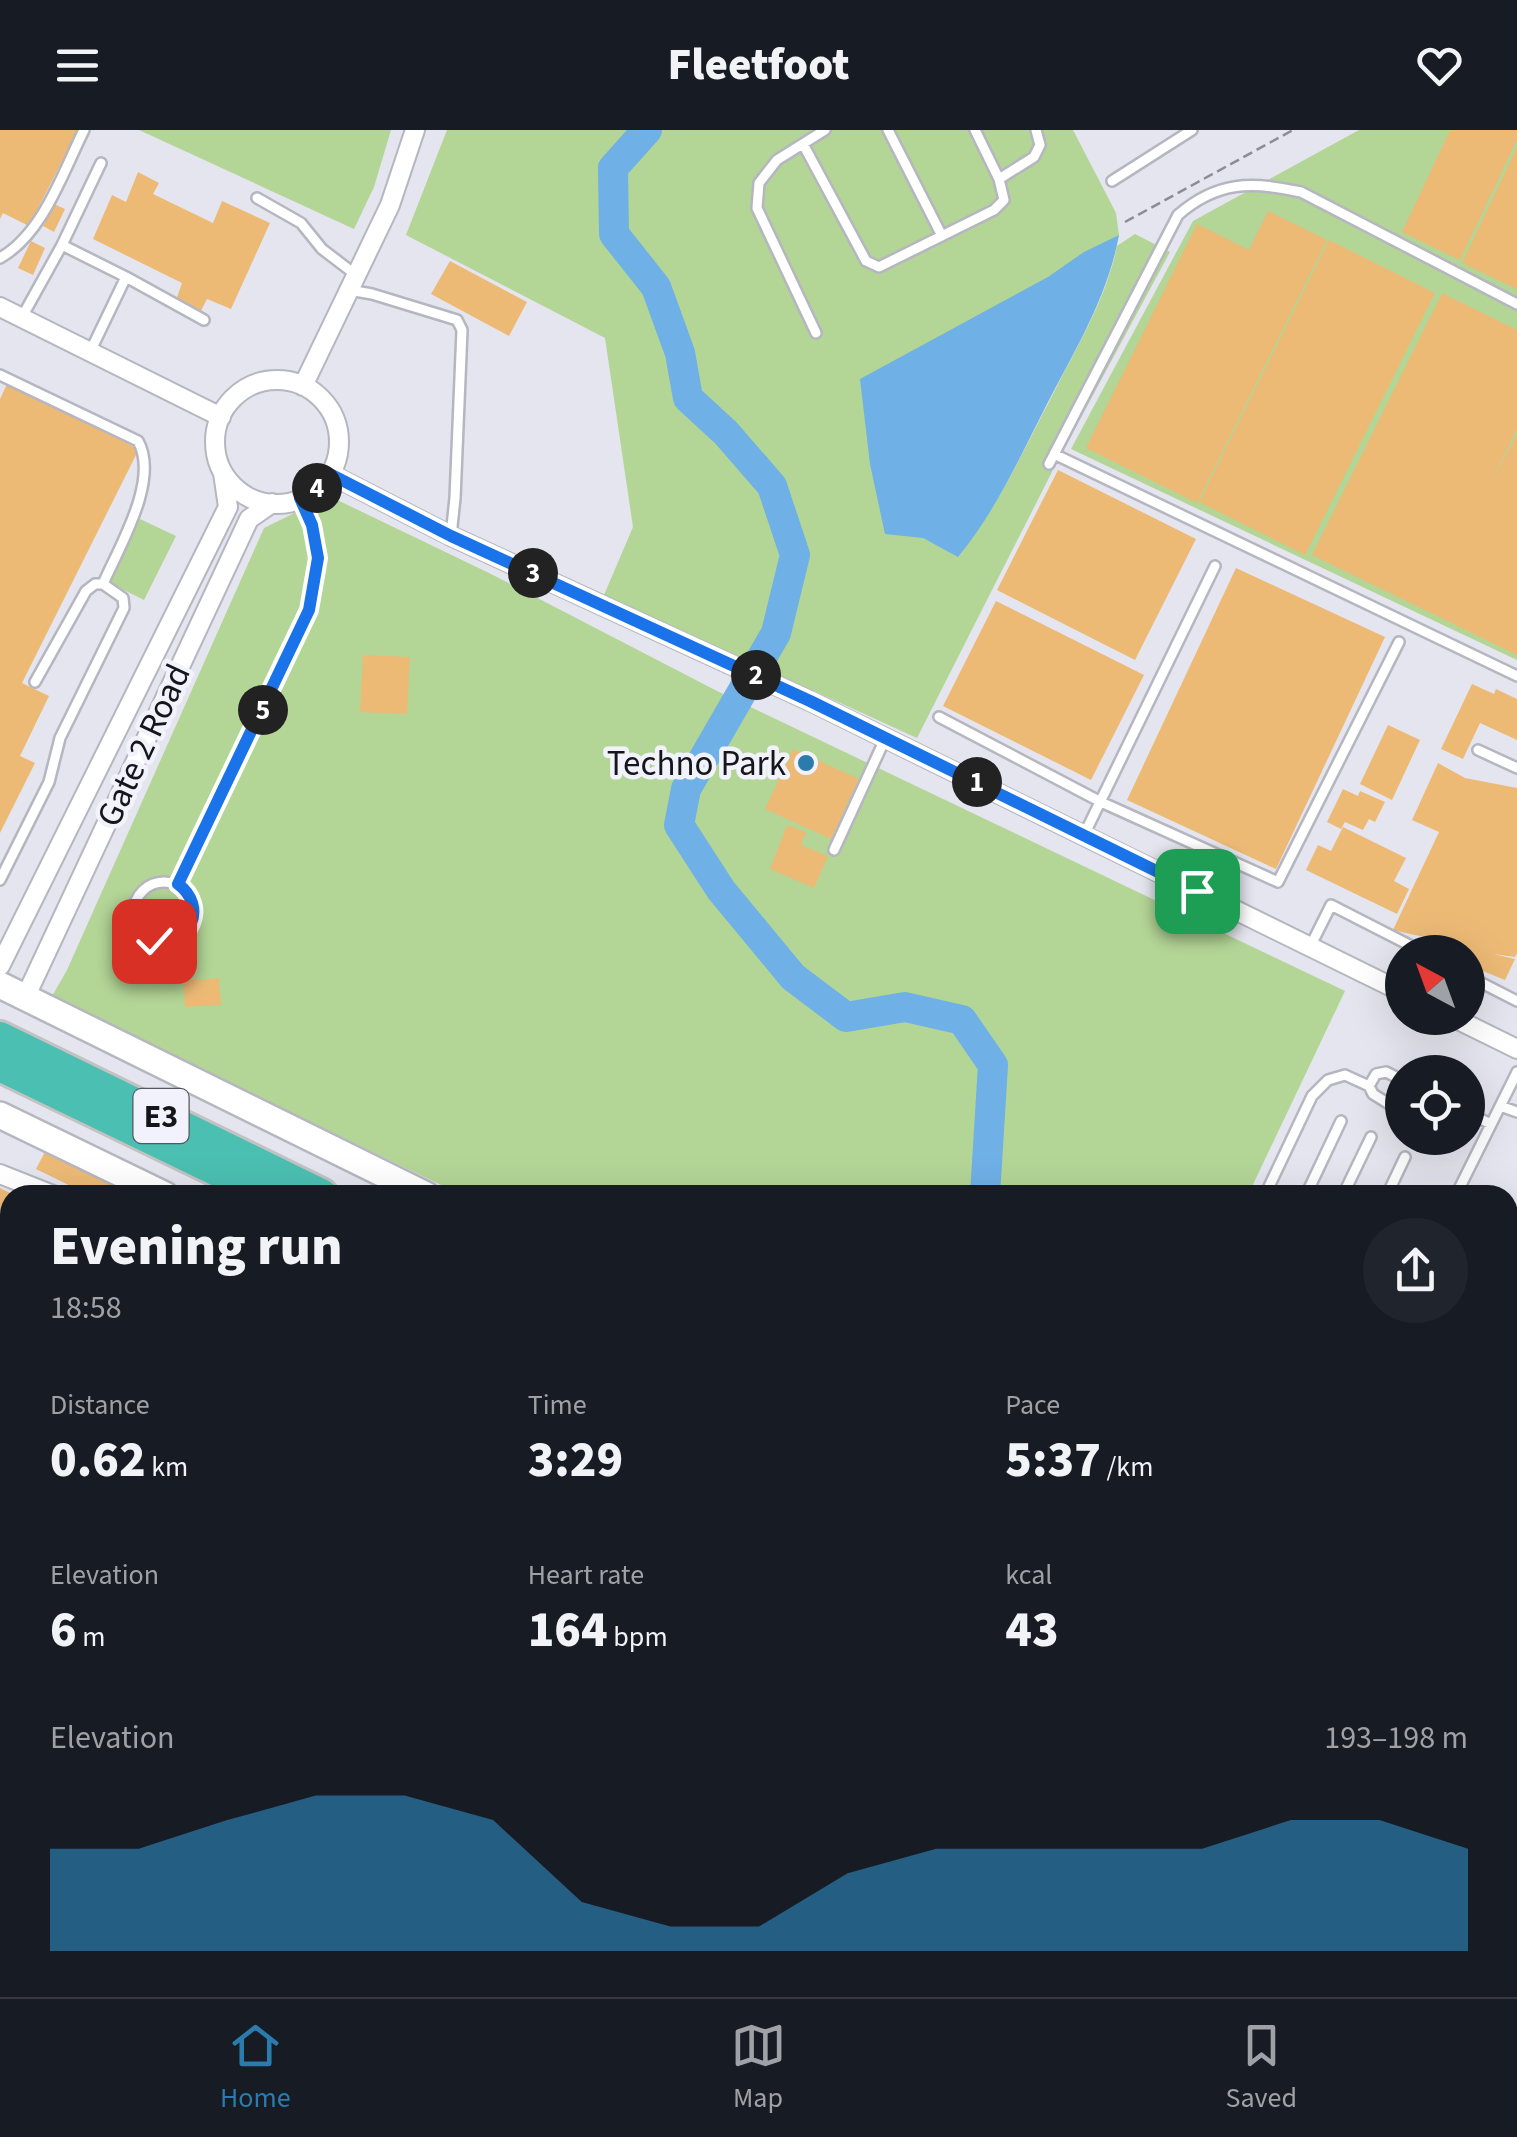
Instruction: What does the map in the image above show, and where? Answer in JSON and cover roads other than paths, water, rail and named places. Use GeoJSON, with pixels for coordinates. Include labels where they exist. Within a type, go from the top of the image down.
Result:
{"type":"FeatureCollection","features":[{"type":"Feature","properties":{"kind":"highway","name":"E3"},"geometry":{"type":"LineString","coordinates":[[0,1038],[260,1182]]}},
{"type":"Feature","properties":{"kind":"highway","name":"E3"},"geometry":{"type":"LineString","coordinates":[[0,1065],[260,1182]]}},
{"type":"Feature","properties":{"kind":"main road"},"geometry":{"type":"LineString","coordinates":[[0,985],[406,1185]]}},
{"type":"Feature","properties":{"kind":"main road"},"geometry":{"type":"LineString","coordinates":[[0,1115],[144,1185]]}},
{"type":"Feature","properties":{"kind":"street"},"geometry":{"type":"LineString","coordinates":[[303,386],[390,205],[415,130]]}},
{"type":"Feature","properties":{"kind":"street"},"geometry":{"type":"LineString","coordinates":[[0,307],[220,417]]}},
{"type":"Feature","properties":{"kind":"street"},"geometry":{"type":"LineString","coordinates":[[274,380],[303,386],[325,403],[337,428],[337,456],[330,474],[300,498],[272,503],[244,494],[223,472],[216,446],[220,417],[238,394],[255,384],[274,380]]}},
{"type":"Feature","properties":{"kind":"street","name":"Gate 2 Road"},"geometry":{"type":"LineString","coordinates":[[0,966],[228,507],[223,472]]}},
{"type":"Feature","properties":{"kind":"street"},"geometry":{"type":"LineString","coordinates":[[330,474],[451,536],[810,701],[1385,984]]}},
{"type":"Feature","properties":{"kind":"street","name":"Gate 2 Road"},"geometry":{"type":"LineString","coordinates":[[25,998],[249,518],[272,503]]}},
{"type":"Feature","properties":{"kind":"street"},"geometry":{"type":"LineString","coordinates":[[1485,1033],[1517,1048]]}},
{"type":"Feature","properties":{"kind":"street"},"geometry":{"type":"LineString","coordinates":[[0,1174],[27,1185]]}},
{"type":"Feature","properties":{"kind":"lane"},"geometry":{"type":"LineString","coordinates":[[0,258],[16,248],[42,214],[84,130]]}},
{"type":"Feature","properties":{"kind":"lane"},"geometry":{"type":"LineString","coordinates":[[816,333],[758,208],[759,183],[777,160],[824,130]]}},
{"type":"Feature","properties":{"kind":"lane"},"geometry":{"type":"LineString","coordinates":[[888,130],[942,236]]}},
{"type":"Feature","properties":{"kind":"lane"},"geometry":{"type":"LineString","coordinates":[[803,144],[866,261],[879,267],[994,210],[1004,200],[999,179],[975,130]]}},
{"type":"Feature","properties":{"kind":"lane"},"geometry":{"type":"LineString","coordinates":[[999,179],[1034,156],[1040,144],[1036,130]]}},
{"type":"Feature","properties":{"kind":"lane"},"geometry":{"type":"LineString","coordinates":[[1112,182],[1192,130]]}},
{"type":"Feature","properties":{"kind":"lane"},"geometry":{"type":"LineString","coordinates":[[22,318],[102,163]]}},
{"type":"Feature","properties":{"kind":"lane"},"geometry":{"type":"LineString","coordinates":[[1517,304],[1301,192],[1273,186],[1219,189],[1197,198],[1178,215],[1051,459],[1517,676]]}},
{"type":"Feature","properties":{"kind":"lane"},"geometry":{"type":"LineString","coordinates":[[258,198],[301,223],[352,282],[372,294],[457,320],[462,330],[451,536]]}},
{"type":"Feature","properties":{"kind":"lane"},"geometry":{"type":"LineString","coordinates":[[62,245],[204,320]]}},
{"type":"Feature","properties":{"kind":"lane"},"geometry":{"type":"LineString","coordinates":[[90,352],[126,277]]}},
{"type":"Feature","properties":{"kind":"lane"},"geometry":{"type":"LineString","coordinates":[[0,375],[138,442],[143,451],[140,500],[103,584]]}},
{"type":"Feature","properties":{"kind":"lane"},"geometry":{"type":"LineString","coordinates":[[178,884],[309,610],[318,558],[312,525],[300,498]]}},
{"type":"Feature","properties":{"kind":"lane"},"geometry":{"type":"LineString","coordinates":[[1084,835],[1215,566]]}},
{"type":"Feature","properties":{"kind":"lane"},"geometry":{"type":"LineString","coordinates":[[0,880],[48,782],[60,738],[124,608],[123,598],[103,584],[95,584],[86,591],[35,682]]}},
{"type":"Feature","properties":{"kind":"lane"},"geometry":{"type":"LineString","coordinates":[[939,717],[1102,802],[1278,882],[1399,642]]}},
{"type":"Feature","properties":{"kind":"lane"},"geometry":{"type":"LineString","coordinates":[[834,850],[886,738]]}},
{"type":"Feature","properties":{"kind":"lane"},"geometry":{"type":"LineString","coordinates":[[1478,750],[1517,768]]}},
{"type":"Feature","properties":{"kind":"lane"},"geometry":{"type":"LineString","coordinates":[[154,883],[178,884],[191,897],[195,914],[192,924],[181,938],[154,941],[136,924],[136,900],[154,883]]}},
{"type":"Feature","properties":{"kind":"lane"},"geometry":{"type":"LineString","coordinates":[[1310,946],[1330,905],[1389,935]]}},
{"type":"Feature","properties":{"kind":"lane"},"geometry":{"type":"LineString","coordinates":[[1485,985],[1517,1001]]}},
{"type":"Feature","properties":{"kind":"lane"},"geometry":{"type":"LineString","coordinates":[[1369,1086],[1376,1074],[1385,1072]]}},
{"type":"Feature","properties":{"kind":"lane"},"geometry":{"type":"LineString","coordinates":[[1461,1185],[1517,1072]]}},
{"type":"Feature","properties":{"kind":"lane"},"geometry":{"type":"LineString","coordinates":[[1270,1185],[1312,1096],[1328,1080],[1346,1075],[1369,1086],[1385,1101]]}},
{"type":"Feature","properties":{"kind":"lane"},"geometry":{"type":"LineString","coordinates":[[1500,1106],[1517,1112]]}},
{"type":"Feature","properties":{"kind":"lane"},"geometry":{"type":"LineString","coordinates":[[1485,1121],[1491,1124]]}},
{"type":"Feature","properties":{"kind":"lane"},"geometry":{"type":"LineString","coordinates":[[1311,1185],[1341,1122]]}},
{"type":"Feature","properties":{"kind":"lane"},"geometry":{"type":"LineString","coordinates":[[1348,1185],[1371,1137]]}},
{"type":"Feature","properties":{"kind":"lane"},"geometry":{"type":"LineString","coordinates":[[1392,1185],[1405,1157]]}},
{"type":"Feature","properties":{"kind":"water"},"geometry":{"type":"Polygon","coordinates":[[[1119,235],[1107,280],[1079,343],[1007,483],[958,557],[923,538],[885,534],[870,464],[860,379],[1119,235]]]}},
{"type":"Feature","properties":{"kind":"waterway"},"geometry":{"type":"LineString","coordinates":[[647,130],[613,168],[614,234],[656,287],[680,353],[688,398],[726,433],[772,486],[795,555],[776,633],[686,789],[679,825],[721,890],[793,977],[846,1017],[905,1007],[962,1020],[993,1065],[986,1185]]}},
{"type":"Feature","properties":{"kind":"place","name":"Techno Park"},"geometry":{"type":"Point","coordinates":[806,763]}}]}
